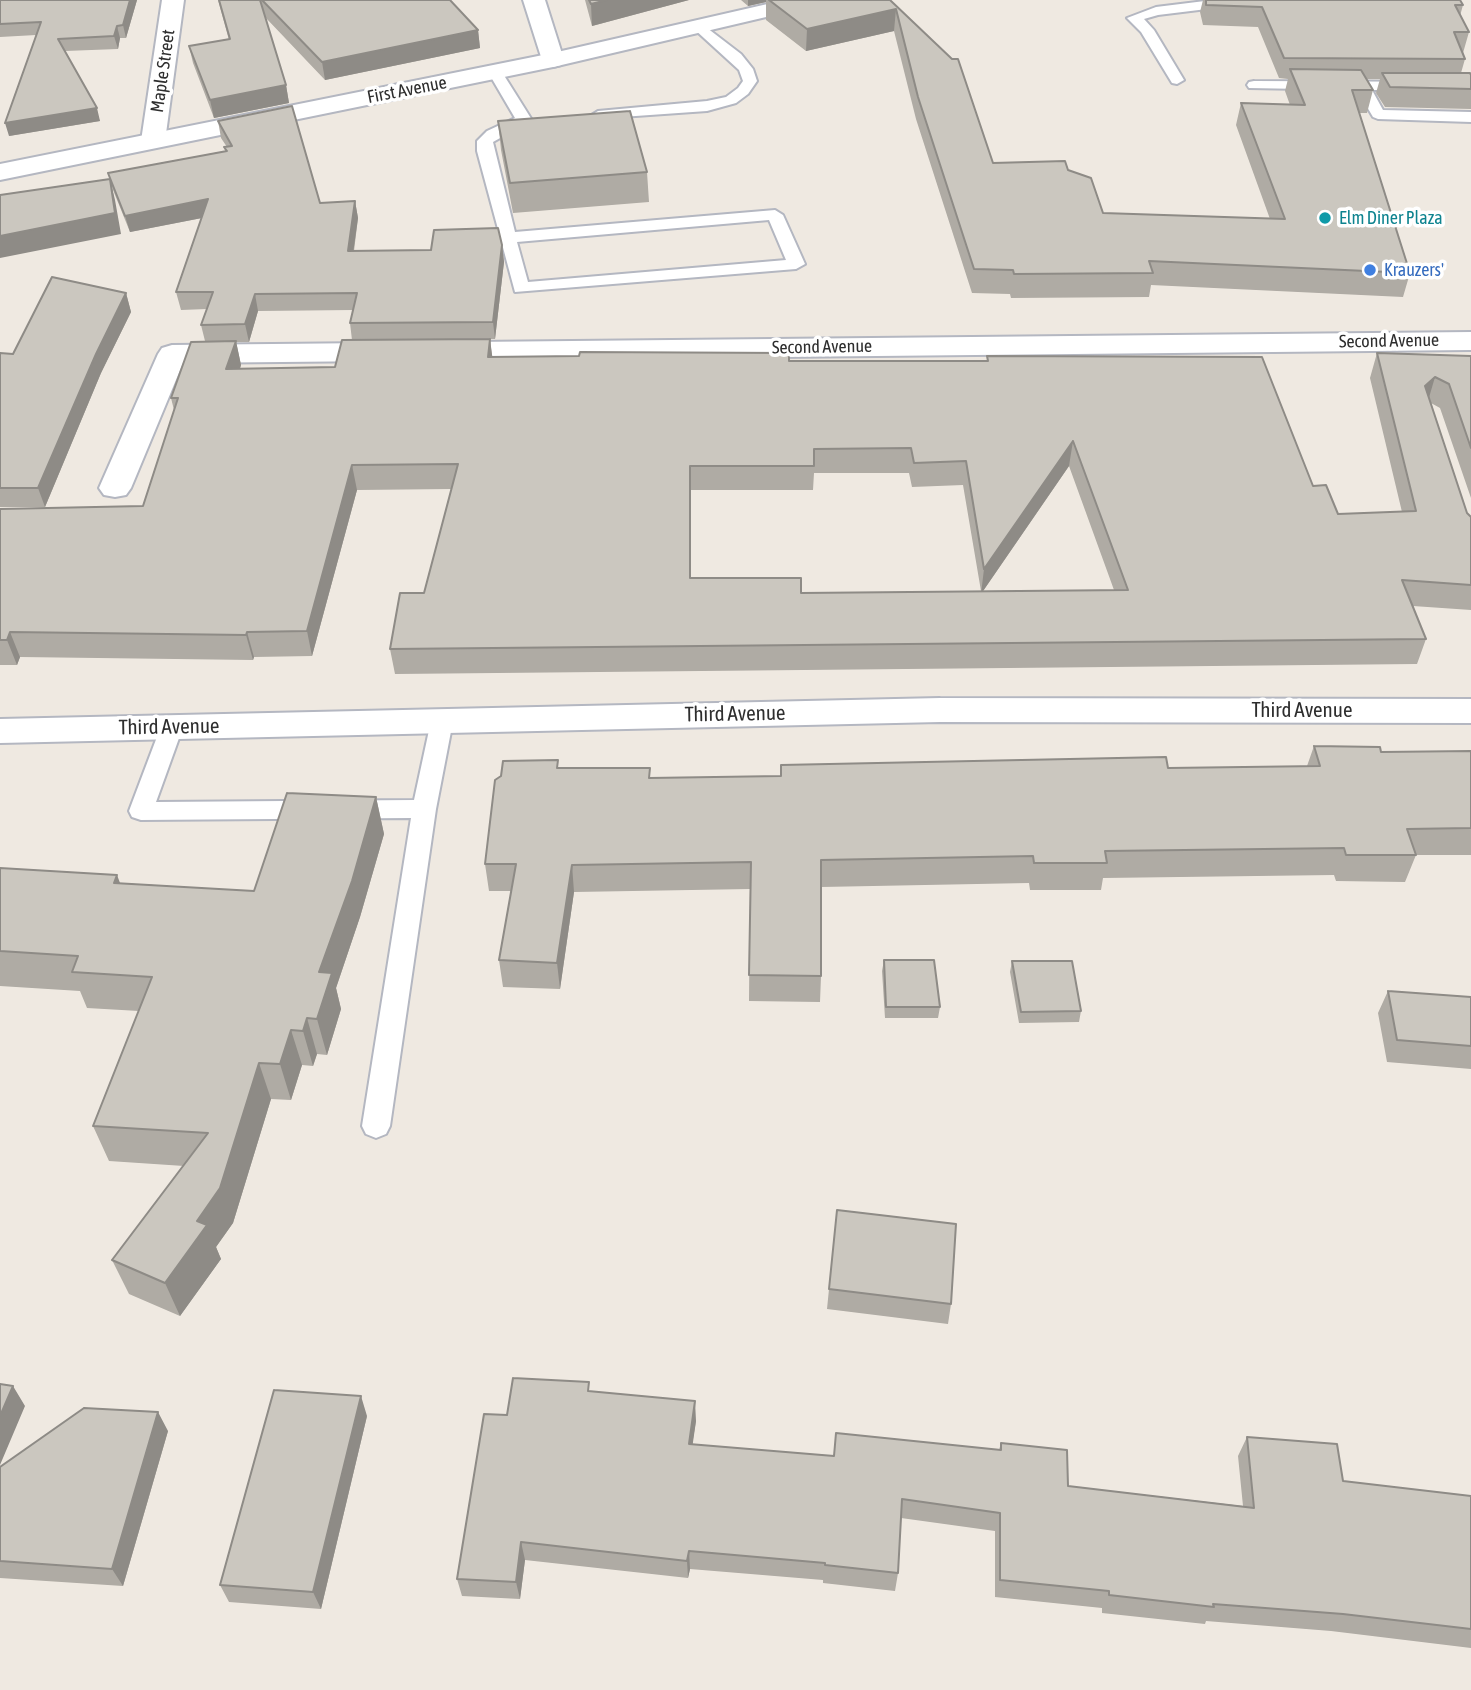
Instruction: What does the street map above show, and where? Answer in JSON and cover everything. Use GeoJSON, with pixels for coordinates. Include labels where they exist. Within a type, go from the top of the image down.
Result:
{"type":"FeatureCollection","features":[{"type":"Feature","properties":{"kind":"street","name":"Maple Street"},"geometry":{"type":"LineString","coordinates":[[153,141],[173,0]]}},
{"type":"Feature","properties":{"kind":"street"},"geometry":{"type":"LineString","coordinates":[[534,0],[552,60]]}},
{"type":"Feature","properties":{"kind":"street","name":"First Avenue"},"geometry":{"type":"LineString","coordinates":[[0,172],[552,60],[813,0]]}},
{"type":"Feature","properties":{"kind":"street","name":"Second Avenue"},"geometry":{"type":"LineString","coordinates":[[115,488],[172,354],[1471,341]]}},
{"type":"Feature","properties":{"kind":"street","name":"Third Avenue"},"geometry":{"type":"LineString","coordinates":[[0,731],[940,710],[1471,710]]}},
{"type":"Feature","properties":{"kind":"lane"},"geometry":{"type":"LineString","coordinates":[[1177,80],[1147,30],[1134,18],[1156,11],[1248,0]]}},
{"type":"Feature","properties":{"kind":"lane"},"geometry":{"type":"LineString","coordinates":[[584,117],[707,106],[731,100],[743,91],[750,81],[746,69],[698,26]]}},
{"type":"Feature","properties":{"kind":"lane"},"geometry":{"type":"LineString","coordinates":[[495,72],[530,120],[492,134],[485,141],[508,238],[521,288],[796,264],[775,215],[508,238]]}},
{"type":"Feature","properties":{"kind":"lane"},"geometry":{"type":"LineString","coordinates":[[1254,85],[1471,86]]}},
{"type":"Feature","properties":{"kind":"lane"},"geometry":{"type":"LineString","coordinates":[[1362,85],[1378,114],[1471,117]]}},
{"type":"Feature","properties":{"kind":"lane"},"geometry":{"type":"LineString","coordinates":[[376,1126],[424,809],[442,721]]}},
{"type":"Feature","properties":{"kind":"lane"},"geometry":{"type":"LineString","coordinates":[[171,727],[141,811],[424,809]]}},
{"type":"Feature","properties":{"kind":"building"},"geometry":{"type":"Polygon","coordinates":[[[0,0],[130,0],[123,25],[117,26],[114,36],[58,39],[97,108],[5,123],[41,22],[0,24],[0,0]]]}},
{"type":"Feature","properties":{"kind":"building"},"geometry":{"type":"Polygon","coordinates":[[[219,0],[260,0],[286,85],[210,100],[189,46],[230,39],[219,0]]]}},
{"type":"Feature","properties":{"kind":"building"},"geometry":{"type":"Polygon","coordinates":[[[262,0],[450,0],[478,30],[322,62],[262,0]]]}},
{"type":"Feature","properties":{"kind":"building"},"geometry":{"type":"Polygon","coordinates":[[[589,0],[607,0],[591,4],[589,0]]]}},
{"type":"Feature","properties":{"kind":"building"},"geometry":{"type":"Polygon","coordinates":[[[769,0],[890,0],[952,59],[958,59],[993,163],[1065,161],[1068,170],[1091,178],[1103,213],[1285,219],[1241,103],[1305,105],[1290,69],[1361,70],[1373,90],[1352,90],[1410,273],[1149,261],[1153,273],[1014,274],[1013,270],[974,269],[918,97],[896,9],[807,29],[769,0]]]}},
{"type":"Feature","properties":{"kind":"building"},"geometry":{"type":"Polygon","coordinates":[[[1206,0],[1460,0],[1463,5],[1455,5],[1469,32],[1454,32],[1465,59],[1284,58],[1262,7],[1206,5],[1206,0]]]}},
{"type":"Feature","properties":{"kind":"building"},"geometry":{"type":"Polygon","coordinates":[[[1382,73],[1470,73],[1471,89],[1390,87],[1382,73]]]}},
{"type":"Feature","properties":{"kind":"building"},"geometry":{"type":"Polygon","coordinates":[[[292,106],[320,203],[355,201],[348,251],[431,250],[434,230],[498,228],[502,245],[493,322],[350,323],[357,293],[255,294],[245,324],[201,325],[213,292],[176,292],[208,199],[125,216],[108,173],[227,151],[224,147],[232,146],[218,121],[292,106]]]}},
{"type":"Feature","properties":{"kind":"building"},"geometry":{"type":"Polygon","coordinates":[[[630,111],[647,172],[510,183],[498,121],[630,111]]]}},
{"type":"Feature","properties":{"kind":"building"},"geometry":{"type":"Polygon","coordinates":[[[110,179],[115,213],[0,236],[0,195],[110,179]]]}},
{"type":"Feature","properties":{"kind":"building"},"geometry":{"type":"Polygon","coordinates":[[[52,277],[126,293],[96,354],[38,488],[0,488],[0,353],[13,354],[52,277]]]}},
{"type":"Feature","properties":{"kind":"building"},"geometry":{"type":"Polygon","coordinates":[[[490,339],[488,357],[579,356],[580,352],[789,353],[789,361],[988,361],[987,356],[1262,357],[1313,486],[1326,485],[1338,514],[1416,511],[1377,353],[1471,356],[1471,448],[1449,384],[1435,377],[1425,386],[1467,513],[1471,517],[1471,585],[1402,580],[1426,639],[390,649],[400,593],[424,593],[458,464],[352,465],[307,631],[247,632],[246,635],[10,632],[7,640],[0,640],[0,509],[143,506],[178,398],[171,398],[191,342],[236,341],[226,369],[335,367],[342,340],[490,339]],[[1073,441],[984,569],[966,461],[914,463],[911,448],[814,449],[814,466],[690,466],[690,578],[801,578],[801,593],[1128,590],[1073,441]]]}},
{"type":"Feature","properties":{"kind":"building"},"geometry":{"type":"Polygon","coordinates":[[[1314,746],[1380,747],[1381,752],[1471,751],[1471,828],[1407,829],[1416,855],[1346,855],[1344,848],[1105,851],[1107,863],[1034,863],[1033,856],[821,860],[821,976],[749,975],[751,862],[572,865],[557,963],[499,960],[516,864],[485,864],[495,780],[501,776],[503,761],[558,760],[557,768],[650,768],[649,778],[781,776],[781,765],[1166,757],[1168,768],[1320,766],[1314,746]]]}},
{"type":"Feature","properties":{"kind":"building"},"geometry":{"type":"Polygon","coordinates":[[[287,793],[376,797],[352,881],[319,972],[332,973],[317,1019],[307,1018],[303,1031],[291,1030],[280,1064],[259,1063],[220,1188],[197,1221],[207,1225],[165,1283],[112,1260],[208,1133],[93,1126],[152,977],[72,972],[78,956],[0,951],[0,868],[117,875],[114,883],[254,891],[287,793]]]}},
{"type":"Feature","properties":{"kind":"building"},"geometry":{"type":"Polygon","coordinates":[[[884,960],[934,960],[940,1007],[886,1007],[884,960]]]}},
{"type":"Feature","properties":{"kind":"building"},"geometry":{"type":"Polygon","coordinates":[[[1012,961],[1072,961],[1081,1011],[1021,1012],[1012,961]]]}},
{"type":"Feature","properties":{"kind":"building"},"geometry":{"type":"Polygon","coordinates":[[[1388,991],[1471,997],[1471,1046],[1397,1040],[1388,991]]]}},
{"type":"Feature","properties":{"kind":"building"},"geometry":{"type":"Polygon","coordinates":[[[837,1210],[956,1224],[951,1304],[829,1289],[837,1210]]]}},
{"type":"Feature","properties":{"kind":"building"},"geometry":{"type":"Polygon","coordinates":[[[513,1378],[589,1382],[588,1391],[695,1401],[689,1444],[834,1456],[836,1433],[1001,1450],[1001,1443],[1067,1450],[1068,1486],[1254,1508],[1247,1437],[1337,1444],[1343,1481],[1471,1496],[1471,1629],[1343,1614],[1213,1604],[1214,1607],[1109,1595],[1109,1591],[1000,1580],[1000,1513],[902,1499],[898,1573],[825,1563],[689,1551],[687,1561],[521,1542],[516,1582],[457,1579],[484,1414],[507,1415],[513,1378]]]}},
{"type":"Feature","properties":{"kind":"building"},"geometry":{"type":"Polygon","coordinates":[[[0,1384],[13,1386],[0,1416],[0,1384]]]}},
{"type":"Feature","properties":{"kind":"building"},"geometry":{"type":"Polygon","coordinates":[[[274,1390],[361,1396],[313,1592],[220,1585],[274,1390]]]}},
{"type":"Feature","properties":{"kind":"building"},"geometry":{"type":"Polygon","coordinates":[[[84,1408],[158,1412],[112,1569],[0,1561],[0,1467],[84,1408]]]}},
{"type":"Feature","properties":{"kind":"place","name":"Elm Diner Plaza"},"geometry":{"type":"Point","coordinates":[1325,218]}},
{"type":"Feature","properties":{"kind":"place","name":"Krauzers'"},"geometry":{"type":"Point","coordinates":[1370,270]}}]}
